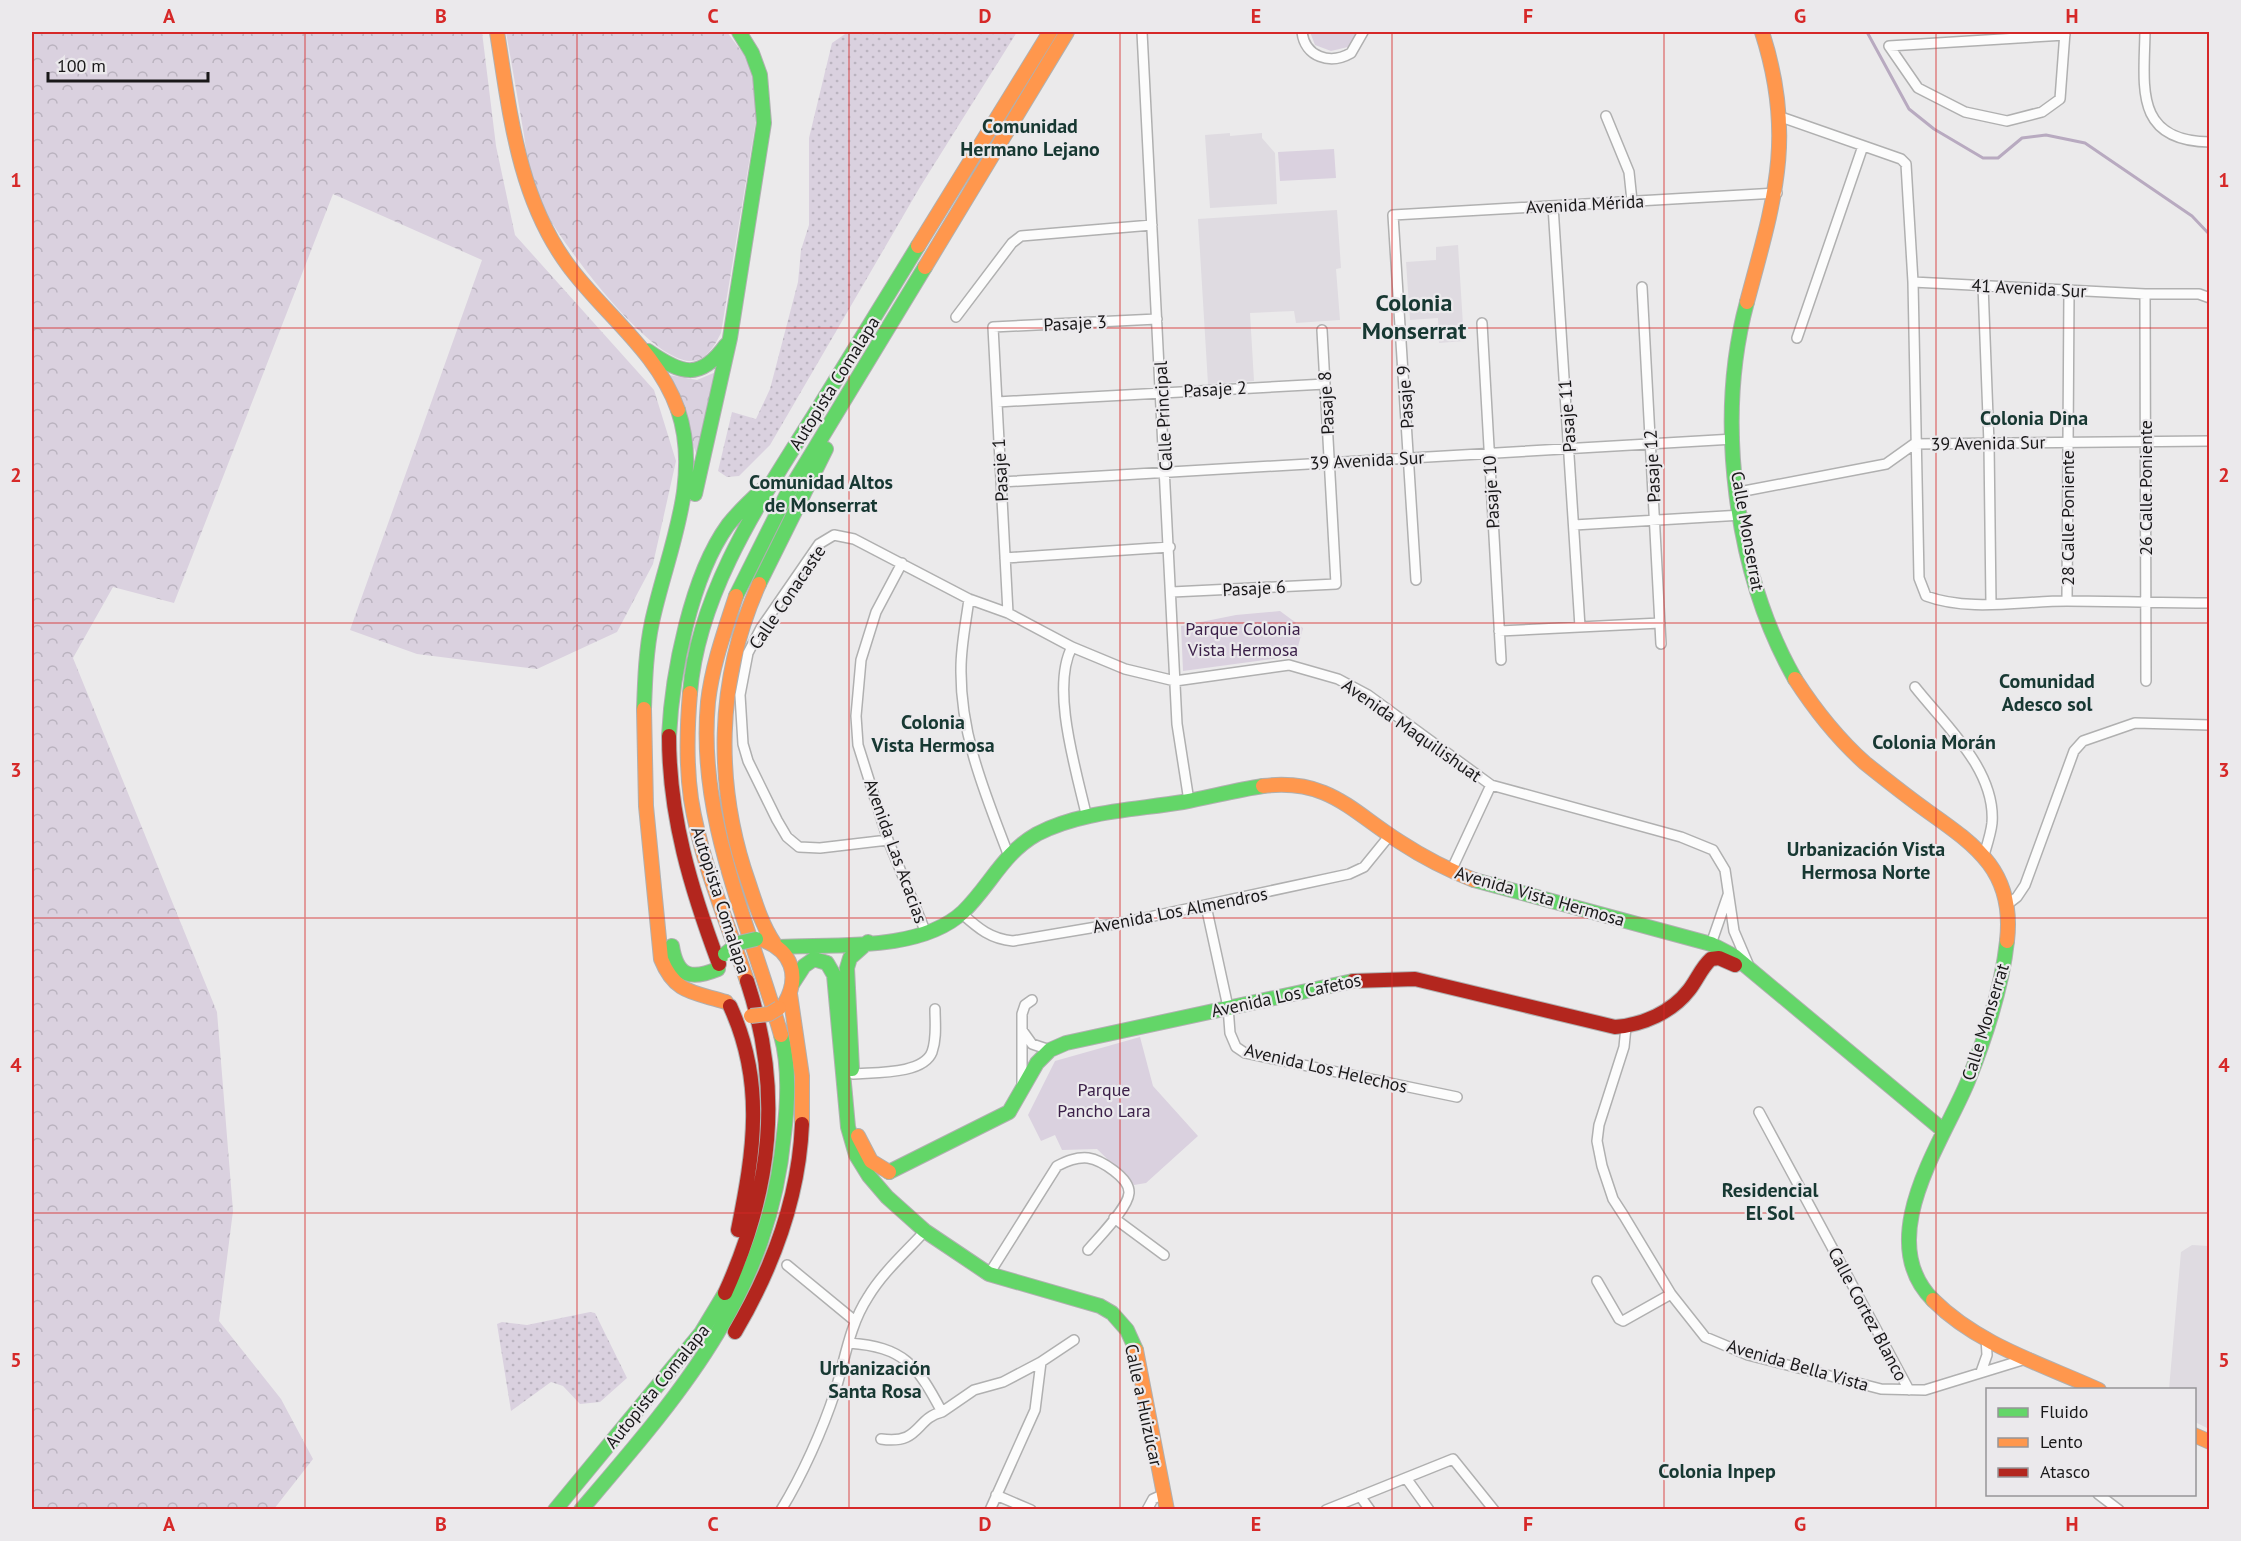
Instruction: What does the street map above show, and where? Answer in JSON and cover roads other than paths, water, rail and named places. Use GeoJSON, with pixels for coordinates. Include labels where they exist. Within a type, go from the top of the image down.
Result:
{"type":"FeatureCollection","features":[{"type":"Feature","properties":{"kind":"main road"},"geometry":{"type":"LineString","coordinates":[[498,32],[521,173],[535,211],[565,262],[637,343],[678,409],[688,459],[683,499],[649,632],[643,706],[642,748],[661,959],[665,972],[673,984],[686,992],[728,1004],[752,1016],[769,1014],[779,1008],[792,989]]}},
{"type":"Feature","properties":{"kind":"main road"},"geometry":{"type":"LineString","coordinates":[[739,32],[759,66],[765,117],[730,338],[660,638],[654,711],[656,793],[673,958],[676,966],[684,973],[701,975],[721,962],[739,943],[756,939],[776,945]]}},
{"type":"Feature","properties":{"kind":"main road","name":"Autopista Comalapa"},"geometry":{"type":"LineString","coordinates":[[555,1509],[701,1333],[731,1283],[754,1215],[765,1163],[770,1096],[765,1041],[702,851],[690,789],[687,736],[690,688],[699,638],[736,547],[775,478],[1050,32]]}},
{"type":"Feature","properties":{"kind":"main road","name":"Autopista Comalapa"},"geometry":{"type":"LineString","coordinates":[[580,1509],[677,1396],[702,1363],[735,1308],[761,1247],[778,1185],[788,1100],[788,1070],[778,1020],[718,845],[706,754],[710,686],[725,622],[745,573],[786,494],[845,403],[1067,32]]}},
{"type":"Feature","properties":{"kind":"main road","name":"Calle Monserrat"},"geometry":{"type":"LineString","coordinates":[[1762,32],[1771,60],[1778,116],[1779,167],[1777,193],[1740,331],[1735,359],[1734,439],[1742,515],[1759,598],[1777,641],[1811,706],[1848,747],[1984,855],[2000,880],[2008,904],[2009,933],[2000,982],[1961,1098],[1913,1200],[1908,1226],[1908,1249],[1914,1269],[1931,1299],[1949,1316],[1986,1337],[2095,1388]]}},
{"type":"Feature","properties":{"kind":"main road"},"geometry":{"type":"LineString","coordinates":[[637,343],[666,365],[690,372],[712,364],[730,338]]}},
{"type":"Feature","properties":{"kind":"main road"},"geometry":{"type":"LineString","coordinates":[[677,1396],[720,1351],[748,1310],[776,1245],[791,1198],[800,1146],[803,1099],[792,989],[792,966],[776,945],[762,919],[730,819],[725,756],[729,679],[737,641],[754,595],[818,468],[845,403]]}},
{"type":"Feature","properties":{"kind":"main road"},"geometry":{"type":"LineString","coordinates":[[653,1392],[727,1267],[741,1214],[751,1161],[753,1077],[746,1037],[718,986],[721,962],[688,876],[676,823],[669,756],[673,691],[680,643],[714,550],[737,514],[775,478]]}},
{"type":"Feature","properties":{"kind":"main road","name":"Avenida Vista Hermosa"},"geometry":{"type":"LineString","coordinates":[[776,945],[868,942],[926,933],[948,924],[961,913],[1008,854],[1048,830],[1087,818],[1189,801],[1258,786],[1299,784],[1338,796],[1390,835],[1451,871],[1477,881],[1711,945],[1734,956],[1944,1131]]}},
{"type":"Feature","properties":{"kind":"main road"},"geometry":{"type":"LineString","coordinates":[[1671,934],[1701,949],[1706,963]]}},
{"type":"Feature","properties":{"kind":"main road"},"geometry":{"type":"LineString","coordinates":[[868,942],[850,958],[847,969],[853,1074],[859,1138],[871,1161],[885,1171]]}},
{"type":"Feature","properties":{"kind":"main road"},"geometry":{"type":"LineString","coordinates":[[1626,1027],[1647,1019],[1677,1001],[1688,992],[1706,963],[1719,958],[1753,974]]}},
{"type":"Feature","properties":{"kind":"main road","name":"Calle a Huizúcar"},"geometry":{"type":"LineString","coordinates":[[792,989],[804,966],[814,959],[827,963],[834,975],[848,1127],[859,1161],[886,1197],[925,1231],[989,1274],[1100,1306],[1115,1313],[1124,1324],[1134,1342],[1162,1495],[1167,1509]]}},
{"type":"Feature","properties":{"kind":"main road","name":"Avenida Los Cafetos"},"geometry":{"type":"LineString","coordinates":[[1050,1050],[1066,1043],[1360,979],[1403,977],[1614,1027],[1626,1027]]}},
{"type":"Feature","properties":{"kind":"main road"},"geometry":{"type":"LineString","coordinates":[[859,1161],[872,1168],[885,1171],[1009,1112],[1035,1066],[1050,1050]]}},
{"type":"Feature","properties":{"kind":"main road"},"geometry":{"type":"LineString","coordinates":[[885,1171],[886,1197]]}},
{"type":"Feature","properties":{"kind":"main road"},"geometry":{"type":"LineString","coordinates":[[2196,1435],[2210,1442]]}},
{"type":"Feature","properties":{"kind":"street","name":"Calle Principal"},"geometry":{"type":"LineString","coordinates":[[1142,32],[1170,547],[1175,681],[1179,738],[1189,801]]}},
{"type":"Feature","properties":{"kind":"street"},"geometry":{"type":"LineString","coordinates":[[1302,32],[1308,49],[1321,57],[1336,58],[1351,53],[1363,32]]}},
{"type":"Feature","properties":{"kind":"street"},"geometry":{"type":"LineString","coordinates":[[2145,32],[2144,92],[2153,122],[2175,137],[2191,142],[2210,142]]}},
{"type":"Feature","properties":{"kind":"street"},"geometry":{"type":"LineString","coordinates":[[2065,33],[2060,99],[2042,112],[2007,121],[1965,112],[1918,88],[1889,46],[2065,33]]}},
{"type":"Feature","properties":{"kind":"street"},"geometry":{"type":"LineString","coordinates":[[1606,116],[1629,172],[1632,201]]}},
{"type":"Feature","properties":{"kind":"street"},"geometry":{"type":"LineString","coordinates":[[1778,116],[1901,159],[1906,164],[1912,282],[1914,444],[1919,578],[1926,596],[1940,602],[1991,604],[2067,601],[2210,603]]}},
{"type":"Feature","properties":{"kind":"street"},"geometry":{"type":"LineString","coordinates":[[1797,338],[1863,146]]}},
{"type":"Feature","properties":{"kind":"street","name":"Avenida Mérida"},"geometry":{"type":"LineString","coordinates":[[1393,215],[1777,193]]}},
{"type":"Feature","properties":{"kind":"street","name":"Pasaje 11"},"geometry":{"type":"LineString","coordinates":[[1553,206],[1580,627]]}},
{"type":"Feature","properties":{"kind":"street","name":"Pasaje 9"},"geometry":{"type":"LineString","coordinates":[[1393,215],[1416,580]]}},
{"type":"Feature","properties":{"kind":"street"},"geometry":{"type":"LineString","coordinates":[[956,317],[1012,243],[1021,236],[1152,225]]}},
{"type":"Feature","properties":{"kind":"street","name":"41 Avenida Sur"},"geometry":{"type":"LineString","coordinates":[[1912,282],[2069,291],[2199,294],[2210,298]]}},
{"type":"Feature","properties":{"kind":"street"},"geometry":{"type":"LineString","coordinates":[[1983,285],[1989,444],[1991,604]]}},
{"type":"Feature","properties":{"kind":"street","name":"Pasaje 12"},"geometry":{"type":"LineString","coordinates":[[1642,287],[1661,644]]}},
{"type":"Feature","properties":{"kind":"street","name":"28 Calle Poniente"},"geometry":{"type":"LineString","coordinates":[[2067,601],[2069,291]]}},
{"type":"Feature","properties":{"kind":"street","name":"26 Calle Poniente"},"geometry":{"type":"LineString","coordinates":[[2145,294],[2146,681]]}},
{"type":"Feature","properties":{"kind":"street","name":"Pasaje 3"},"geometry":{"type":"LineString","coordinates":[[993,327],[1157,319]]}},
{"type":"Feature","properties":{"kind":"street","name":"Pasaje 10"},"geometry":{"type":"LineString","coordinates":[[1482,323],[1501,660]]}},
{"type":"Feature","properties":{"kind":"street","name":"Pasaje 1"},"geometry":{"type":"LineString","coordinates":[[993,327],[1008,613]]}},
{"type":"Feature","properties":{"kind":"street","name":"Pasaje 8"},"geometry":{"type":"LineString","coordinates":[[1322,330],[1336,584]]}},
{"type":"Feature","properties":{"kind":"street","name":"Pasaje 2"},"geometry":{"type":"LineString","coordinates":[[997,402],[1325,384]]}},
{"type":"Feature","properties":{"kind":"street","name":"39 Avenida Sur"},"geometry":{"type":"LineString","coordinates":[[1001,482],[1734,439]]}},
{"type":"Feature","properties":{"kind":"street","name":"39 Avenida Sur"},"geometry":{"type":"LineString","coordinates":[[1739,492],[1886,464],[1914,444],[2210,441]]}},
{"type":"Feature","properties":{"kind":"street"},"geometry":{"type":"LineString","coordinates":[[1574,525],[1742,515]]}},
{"type":"Feature","properties":{"kind":"street","name":"Calle Conacaste"},"geometry":{"type":"LineString","coordinates":[[888,840],[820,848],[799,847],[787,837],[746,755],[741,724],[740,695],[746,660],[754,639],[819,544],[834,535],[842,536],[902,563]]}},
{"type":"Feature","properties":{"kind":"street"},"geometry":{"type":"LineString","coordinates":[[1005,558],[1170,547]]}},
{"type":"Feature","properties":{"kind":"street","name":"Avenida Maquilishuat"},"geometry":{"type":"LineString","coordinates":[[902,563],[969,599],[1008,613],[1072,647],[1125,669],[1175,681],[1289,665],[1314,670],[1338,679],[1368,695],[1491,785],[1681,837],[1713,850],[1725,870],[1734,931],[1753,974]]}},
{"type":"Feature","properties":{"kind":"street","name":"Avenida Las Acacias"},"geometry":{"type":"LineString","coordinates":[[902,563],[876,612],[868,634],[857,690],[858,745],[888,840],[926,933]]}},
{"type":"Feature","properties":{"kind":"street","name":"Pasaje 6"},"geometry":{"type":"LineString","coordinates":[[1172,592],[1336,584]]}},
{"type":"Feature","properties":{"kind":"street"},"geometry":{"type":"LineString","coordinates":[[969,599],[961,667],[965,729],[974,763],[1008,854]]}},
{"type":"Feature","properties":{"kind":"street"},"geometry":{"type":"LineString","coordinates":[[1499,631],[1660,623]]}},
{"type":"Feature","properties":{"kind":"street"},"geometry":{"type":"LineString","coordinates":[[1072,647],[1064,660],[1063,676],[1069,740],[1087,818]]}},
{"type":"Feature","properties":{"kind":"street"},"geometry":{"type":"LineString","coordinates":[[1915,687],[1979,769],[1987,788],[1992,822],[1984,855]]}},
{"type":"Feature","properties":{"kind":"street"},"geometry":{"type":"LineString","coordinates":[[2008,904],[2017,897],[2029,878],[2074,751],[2079,743],[2135,723],[2210,725]]}},
{"type":"Feature","properties":{"kind":"street"},"geometry":{"type":"LineString","coordinates":[[1451,871],[1491,785]]}},
{"type":"Feature","properties":{"kind":"street","name":"Avenida Los Almendros"},"geometry":{"type":"LineString","coordinates":[[961,913],[982,932],[999,939],[1013,941],[1206,906],[1357,871],[1364,867],[1390,835]]}},
{"type":"Feature","properties":{"kind":"street"},"geometry":{"type":"LineString","coordinates":[[1711,945],[1728,893]]}},
{"type":"Feature","properties":{"kind":"street","name":"Avenida Los Helechos"},"geometry":{"type":"LineString","coordinates":[[1206,906],[1228,1007],[1232,1041],[1236,1047],[1245,1053],[1457,1097]]}},
{"type":"Feature","properties":{"kind":"street"},"geometry":{"type":"LineString","coordinates":[[1022,1091],[1023,1008],[1032,1000]]}},
{"type":"Feature","properties":{"kind":"street"},"geometry":{"type":"LineString","coordinates":[[853,1074],[907,1070],[929,1058],[933,1051],[936,1029],[935,1009]]}},
{"type":"Feature","properties":{"kind":"street","name":"Avenida Bella Vista"},"geometry":{"type":"LineString","coordinates":[[1626,1027],[1624,1047],[1599,1125],[1598,1152],[1613,1199],[1671,1294],[1705,1337],[1748,1355],[1881,1389],[1925,1390],[2029,1358]]}},
{"type":"Feature","properties":{"kind":"street"},"geometry":{"type":"LineString","coordinates":[[1021,1029],[1032,1044],[1050,1050]]}},
{"type":"Feature","properties":{"kind":"street","name":"Calle Cortez Blanco"},"geometry":{"type":"LineString","coordinates":[[1759,1112],[1909,1390]]}},
{"type":"Feature","properties":{"kind":"street"},"geometry":{"type":"LineString","coordinates":[[989,1274],[1057,1166],[1070,1159],[1088,1158],[1100,1161],[1126,1182],[1129,1195],[1088,1250]]}},
{"type":"Feature","properties":{"kind":"street"},"geometry":{"type":"LineString","coordinates":[[1114,1218],[1164,1255]]}},
{"type":"Feature","properties":{"kind":"street"},"geometry":{"type":"LineString","coordinates":[[782,1509],[835,1394],[855,1322],[868,1296],[925,1231]]}},
{"type":"Feature","properties":{"kind":"street"},"geometry":{"type":"LineString","coordinates":[[787,1266],[855,1322]]}},
{"type":"Feature","properties":{"kind":"street"},"geometry":{"type":"LineString","coordinates":[[1597,1281],[1619,1319],[1623,1321],[1671,1294]]}},
{"type":"Feature","properties":{"kind":"street"},"geometry":{"type":"LineString","coordinates":[[1981,1372],[1987,1355],[1986,1337]]}},
{"type":"Feature","properties":{"kind":"street"},"geometry":{"type":"LineString","coordinates":[[881,1439],[906,1439],[919,1430],[932,1414],[942,1412],[975,1390],[1003,1382],[1041,1362],[1074,1340]]}},
{"type":"Feature","properties":{"kind":"street"},"geometry":{"type":"LineString","coordinates":[[849,1343],[875,1345],[896,1352],[911,1365],[928,1386],[942,1412]]}},
{"type":"Feature","properties":{"kind":"street"},"geometry":{"type":"LineString","coordinates":[[990,1509],[1035,1410],[1041,1362]]}},
{"type":"Feature","properties":{"kind":"street"},"geometry":{"type":"LineString","coordinates":[[1326,1509],[1453,1459],[1494,1509]]}},
{"type":"Feature","properties":{"kind":"street"},"geometry":{"type":"LineString","coordinates":[[1406,1478],[1429,1509]]}},
{"type":"Feature","properties":{"kind":"street"},"geometry":{"type":"LineString","coordinates":[[996,1495],[1031,1509]]}},
{"type":"Feature","properties":{"kind":"street"},"geometry":{"type":"LineString","coordinates":[[1147,1509],[1153,1499],[1162,1495]]}},
{"type":"Feature","properties":{"kind":"street"},"geometry":{"type":"LineString","coordinates":[[1360,1496],[1370,1509]]}},
{"type":"Feature","properties":{"kind":"street"},"geometry":{"type":"LineString","coordinates":[[2100,1496],[2119,1509]]}},
{"type":"Feature","properties":{"kind":"waterway"},"geometry":{"type":"LineString","coordinates":[[1867,32],[1909,109],[1934,129],[1983,158],[1998,158],[2022,138],[2046,135],[2085,143],[2192,216],[2210,235]]}},
{"type":"Feature","properties":{"kind":"district","name":"Comunidad Hermano Lejano"},"geometry":{"type":"Point","coordinates":[1030,138]}},
{"type":"Feature","properties":{"kind":"district","name":"Colonia Monserrat"},"geometry":{"type":"Point","coordinates":[1414,316]}},
{"type":"Feature","properties":{"kind":"district","name":"Colonia Dina"},"geometry":{"type":"Point","coordinates":[2034,418]}},
{"type":"Feature","properties":{"kind":"district","name":"Comunidad Altos de Monserrat"},"geometry":{"type":"Point","coordinates":[821,494]}},
{"type":"Feature","properties":{"kind":"district","name":"Comunidad Adesco sol"},"geometry":{"type":"Point","coordinates":[2047,692]}},
{"type":"Feature","properties":{"kind":"district","name":"Colonia Vista Hermosa"},"geometry":{"type":"Point","coordinates":[933,734]}},
{"type":"Feature","properties":{"kind":"district","name":"Colonia Morán"},"geometry":{"type":"Point","coordinates":[1934,742]}},
{"type":"Feature","properties":{"kind":"district","name":"Urbanización Vista Hermosa Norte"},"geometry":{"type":"Point","coordinates":[1866,860]}},
{"type":"Feature","properties":{"kind":"district","name":"Residencial El Sol"},"geometry":{"type":"Point","coordinates":[1770,1202]}},
{"type":"Feature","properties":{"kind":"district","name":"Urbanización Santa Rosa"},"geometry":{"type":"Point","coordinates":[875,1380]}},
{"type":"Feature","properties":{"kind":"district","name":"Colonia Inpep"},"geometry":{"type":"Point","coordinates":[1717,1471]}},
{"type":"Feature","properties":{"kind":"park label","name":"Parque Colonia Vista Hermosa"},"geometry":{"type":"Point","coordinates":[1243,638]}},
{"type":"Feature","properties":{"kind":"park label","name":"Parque Pancho Lara"},"geometry":{"type":"Point","coordinates":[1104,1099]}}]}
